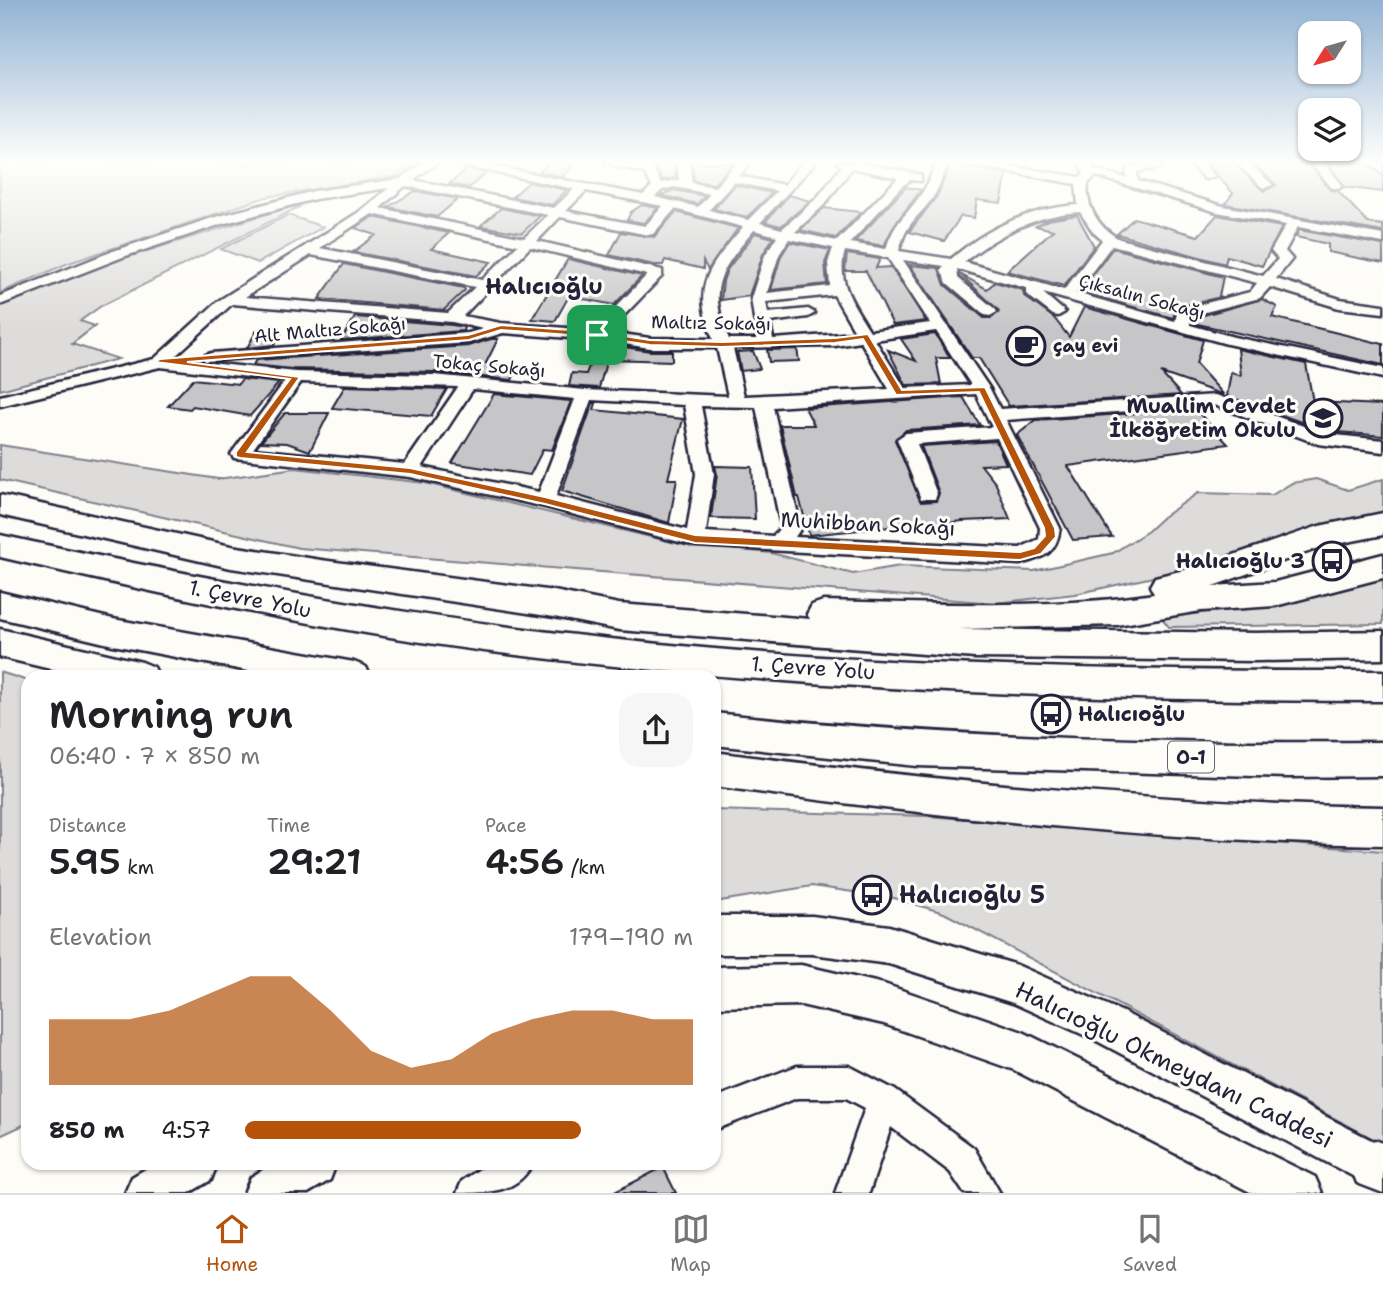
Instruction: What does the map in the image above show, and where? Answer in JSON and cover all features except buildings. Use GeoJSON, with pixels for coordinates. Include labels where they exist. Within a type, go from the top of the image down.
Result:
{"type":"FeatureCollection","features":[{"type":"Feature","properties":{"kind":"highway"},"geometry":{"type":"LineString","coordinates":[[0,505],[232,557],[554,604],[619,617],[686,624],[975,644],[1255,648],[1383,645]]}},
{"type":"Feature","properties":{"kind":"highway"},"geometry":{"type":"LineString","coordinates":[[1038,614],[1181,583],[1319,537],[1383,524]]}},
{"type":"Feature","properties":{"kind":"highway","name":"1. Çevre Yolu"},"geometry":{"type":"LineString","coordinates":[[0,545],[79,565],[290,607],[545,645],[809,669],[971,679],[1208,688],[1383,686]]}},
{"type":"Feature","properties":{"kind":"highway"},"geometry":{"type":"LineString","coordinates":[[554,604],[651,602],[729,609],[892,616],[1074,616],[1201,599],[1275,594],[1383,566]]}},
{"type":"Feature","properties":{"kind":"highway"},"geometry":{"type":"LineString","coordinates":[[0,605],[113,632],[317,670]]}},
{"type":"Feature","properties":{"kind":"highway"},"geometry":{"type":"LineString","coordinates":[[0,643],[112,670]]}},
{"type":"Feature","properties":{"kind":"highway"},"geometry":{"type":"LineString","coordinates":[[40,653],[77,670]]}},
{"type":"Feature","properties":{"kind":"highway","name":"O-1"},"geometry":{"type":"LineString","coordinates":[[721,730],[917,749],[1288,760],[1383,759]]}},
{"type":"Feature","properties":{"kind":"highway"},"geometry":{"type":"LineString","coordinates":[[721,770],[867,790],[1075,812],[1383,826]]}},
{"type":"Feature","properties":{"kind":"main road","name":"Halıcıoğlu Okmeydanı Caddesi"},"geometry":{"type":"LineString","coordinates":[[721,935],[812,935],[889,945],[1017,985],[1109,1026],[1380,1168]]}},
{"type":"Feature","properties":{"kind":"main road"},"geometry":{"type":"LineString","coordinates":[[721,988],[801,985],[884,1004],[1023,1053],[1257,1182],[1299,1193]]}},
{"type":"Feature","properties":{"kind":"main road"},"geometry":{"type":"LineString","coordinates":[[148,1193],[185,1170]]}},
{"type":"Feature","properties":{"kind":"main road"},"geometry":{"type":"LineString","coordinates":[[267,1193],[304,1170]]}},
{"type":"Feature","properties":{"kind":"street"},"geometry":{"type":"LineString","coordinates":[[0,301],[118,254],[226,219]]}},
{"type":"Feature","properties":{"kind":"street"},"geometry":{"type":"LineString","coordinates":[[0,401],[160,362],[189,333],[231,300],[357,219]]}},
{"type":"Feature","properties":{"kind":"street"},"geometry":{"type":"LineString","coordinates":[[412,219],[657,273],[597,335]]}},
{"type":"Feature","properties":{"kind":"street"},"geometry":{"type":"LineString","coordinates":[[452,318],[529,243],[550,219]]}},
{"type":"Feature","properties":{"kind":"street"},"geometry":{"type":"LineString","coordinates":[[580,219],[648,231],[659,219]]}},
{"type":"Feature","properties":{"kind":"street","name":"Çıksalın Sokağı"},"geometry":{"type":"LineString","coordinates":[[732,219],[840,246],[954,264],[1232,341],[1383,373]]}},
{"type":"Feature","properties":{"kind":"street"},"geometry":{"type":"LineString","coordinates":[[737,401],[727,352],[722,345],[708,294],[712,280],[728,254],[755,219]]}},
{"type":"Feature","properties":{"kind":"street"},"geometry":{"type":"LineString","coordinates":[[766,344],[758,298],[772,255],[785,234],[802,219]]}},
{"type":"Feature","properties":{"kind":"street"},"geometry":{"type":"LineString","coordinates":[[865,219],[840,246],[835,263],[838,290],[899,393]]}},
{"type":"Feature","properties":{"kind":"street"},"geometry":{"type":"LineString","coordinates":[[892,254],[907,237],[917,219]]}},
{"type":"Feature","properties":{"kind":"street"},"geometry":{"type":"LineString","coordinates":[[990,312],[952,280],[948,270],[984,242],[1029,219]]}},
{"type":"Feature","properties":{"kind":"street"},"geometry":{"type":"LineString","coordinates":[[1090,219],[1110,239],[1156,251],[1173,259],[1269,282],[1347,306],[1383,309]]}},
{"type":"Feature","properties":{"kind":"street"},"geometry":{"type":"LineString","coordinates":[[1267,219],[1383,239]]}},
{"type":"Feature","properties":{"kind":"street"},"geometry":{"type":"LineString","coordinates":[[1182,327],[1183,313],[1255,295],[1269,282],[1285,259],[1278,251],[1293,224]]}},
{"type":"Feature","properties":{"kind":"street"},"geometry":{"type":"LineString","coordinates":[[907,237],[954,264]]}},
{"type":"Feature","properties":{"kind":"street"},"geometry":{"type":"LineString","coordinates":[[1066,297],[1110,239]]}},
{"type":"Feature","properties":{"kind":"street"},"geometry":{"type":"LineString","coordinates":[[308,250],[485,285]]}},
{"type":"Feature","properties":{"kind":"street","name":"Muhibban Sokağı"},"geometry":{"type":"LineString","coordinates":[[296,377],[240,454],[410,471],[545,500],[695,539],[780,541],[1020,556],[1037,551],[1048,542],[1049,528],[982,389],[892,254]]}},
{"type":"Feature","properties":{"kind":"street"},"geometry":{"type":"LineString","coordinates":[[1024,285],[1058,312]]}},
{"type":"Feature","properties":{"kind":"street"},"geometry":{"type":"LineString","coordinates":[[758,298],[838,290]]}},
{"type":"Feature","properties":{"kind":"street","name":"Maltız Sokağı"},"geometry":{"type":"LineString","coordinates":[[231,300],[452,318],[501,328],[597,335],[650,343],[722,345],[835,341],[941,326]]}},
{"type":"Feature","properties":{"kind":"street"},"geometry":{"type":"LineString","coordinates":[[761,318],[808,313]]}},
{"type":"Feature","properties":{"kind":"street","name":"Alt Maltız Sokağı"},"geometry":{"type":"LineString","coordinates":[[160,362],[469,338],[501,328]]}},
{"type":"Feature","properties":{"kind":"street","name":"Tokaç Sokağı"},"geometry":{"type":"LineString","coordinates":[[160,362],[296,377],[434,380],[586,395],[692,400],[763,402],[982,389]]}},
{"type":"Feature","properties":{"kind":"street"},"geometry":{"type":"LineString","coordinates":[[410,471],[468,383]]}},
{"type":"Feature","properties":{"kind":"street"},"geometry":{"type":"LineString","coordinates":[[545,500],[586,395]]}},
{"type":"Feature","properties":{"kind":"street"},"geometry":{"type":"LineString","coordinates":[[692,400],[705,474],[695,539]]}},
{"type":"Feature","properties":{"kind":"street"},"geometry":{"type":"LineString","coordinates":[[928,494],[906,439],[998,423],[1216,400],[1324,440],[1383,446]]}},
{"type":"Feature","properties":{"kind":"street"},"geometry":{"type":"LineString","coordinates":[[763,402],[791,528],[780,541]]}},
{"type":"Feature","properties":{"kind":"street"},"geometry":{"type":"LineString","coordinates":[[721,1111],[797,1082],[849,1082],[884,1101],[962,1160],[983,1193]]}},
{"type":"Feature","properties":{"kind":"street"},"geometry":{"type":"LineString","coordinates":[[852,1193],[884,1101]]}},
{"type":"Feature","properties":{"kind":"street"},"geometry":{"type":"LineString","coordinates":[[474,1193],[507,1170]]}},
{"type":"Feature","properties":{"kind":"shaded area"},"geometry":{"type":"Polygon","coordinates":[[[0,219],[201,219],[66,264],[0,293],[0,219]]]}},
{"type":"Feature","properties":{"kind":"shaded area"},"geometry":{"type":"Polygon","coordinates":[[[252,219],[276,219],[101,306],[80,321],[95,326],[72,344],[118,359],[0,390],[0,304],[121,259],[252,219]]]}},
{"type":"Feature","properties":{"kind":"shaded area"},"geometry":{"type":"Polygon","coordinates":[[[281,219],[299,219],[323,227],[258,263],[221,249],[281,219]]]}},
{"type":"Feature","properties":{"kind":"shaded area"},"geometry":{"type":"Polygon","coordinates":[[[0,445],[218,479],[295,468],[425,483],[680,544],[771,553],[853,574],[900,566],[1034,571],[1113,553],[1148,531],[1198,493],[1272,495],[1292,483],[1316,479],[1348,490],[1383,479],[1383,514],[1366,515],[1176,572],[1075,594],[995,603],[299,548],[0,480],[0,445]]]}},
{"type":"Feature","properties":{"kind":"shaded area"},"geometry":{"type":"Polygon","coordinates":[[[1383,577],[1383,624],[1169,627],[1161,617],[1270,606],[1383,577]]]}},
{"type":"Feature","properties":{"kind":"shaded area"},"geometry":{"type":"Polygon","coordinates":[[[0,672],[21,679],[21,1126],[0,1136],[0,672]]]}},
{"type":"Feature","properties":{"kind":"shaded area"},"geometry":{"type":"Polygon","coordinates":[[[721,810],[927,816],[1383,851],[1383,1144],[944,913],[894,898],[812,886],[721,901],[721,810]]]}},
{"type":"Feature","properties":{"kind":"place","name":"çay evi"},"geometry":{"type":"Point","coordinates":[1026,346]}},
{"type":"Feature","properties":{"kind":"place","name":"Muallim Cevdet İlköğretim Okulu"},"geometry":{"type":"Point","coordinates":[1323,418]}},
{"type":"Feature","properties":{"kind":"place","name":"Halıcıoğlu 3"},"geometry":{"type":"Point","coordinates":[1332,561]}},
{"type":"Feature","properties":{"kind":"place","name":"Halıcıoğlu"},"geometry":{"type":"Point","coordinates":[1051,714]}},
{"type":"Feature","properties":{"kind":"place","name":"Halıcıoğlu 5"},"geometry":{"type":"Point","coordinates":[872,895]}},
{"type":"Feature","properties":{"kind":"district","name":"Halıcıoğlu"},"geometry":{"type":"Point","coordinates":[544,286]}},
{"type":"Feature","properties":{"kind":"route"},"geometry":{"type":"LineString","coordinates":[[501,328],[530,328],[597,335],[650,343],[722,345],[835,341],[865,336],[899,393],[982,389],[1049,528],[1048,542],[1037,551],[1020,556],[780,541],[695,539],[545,500],[410,471],[240,454],[296,377],[160,362],[469,338],[501,328]]}}]}
